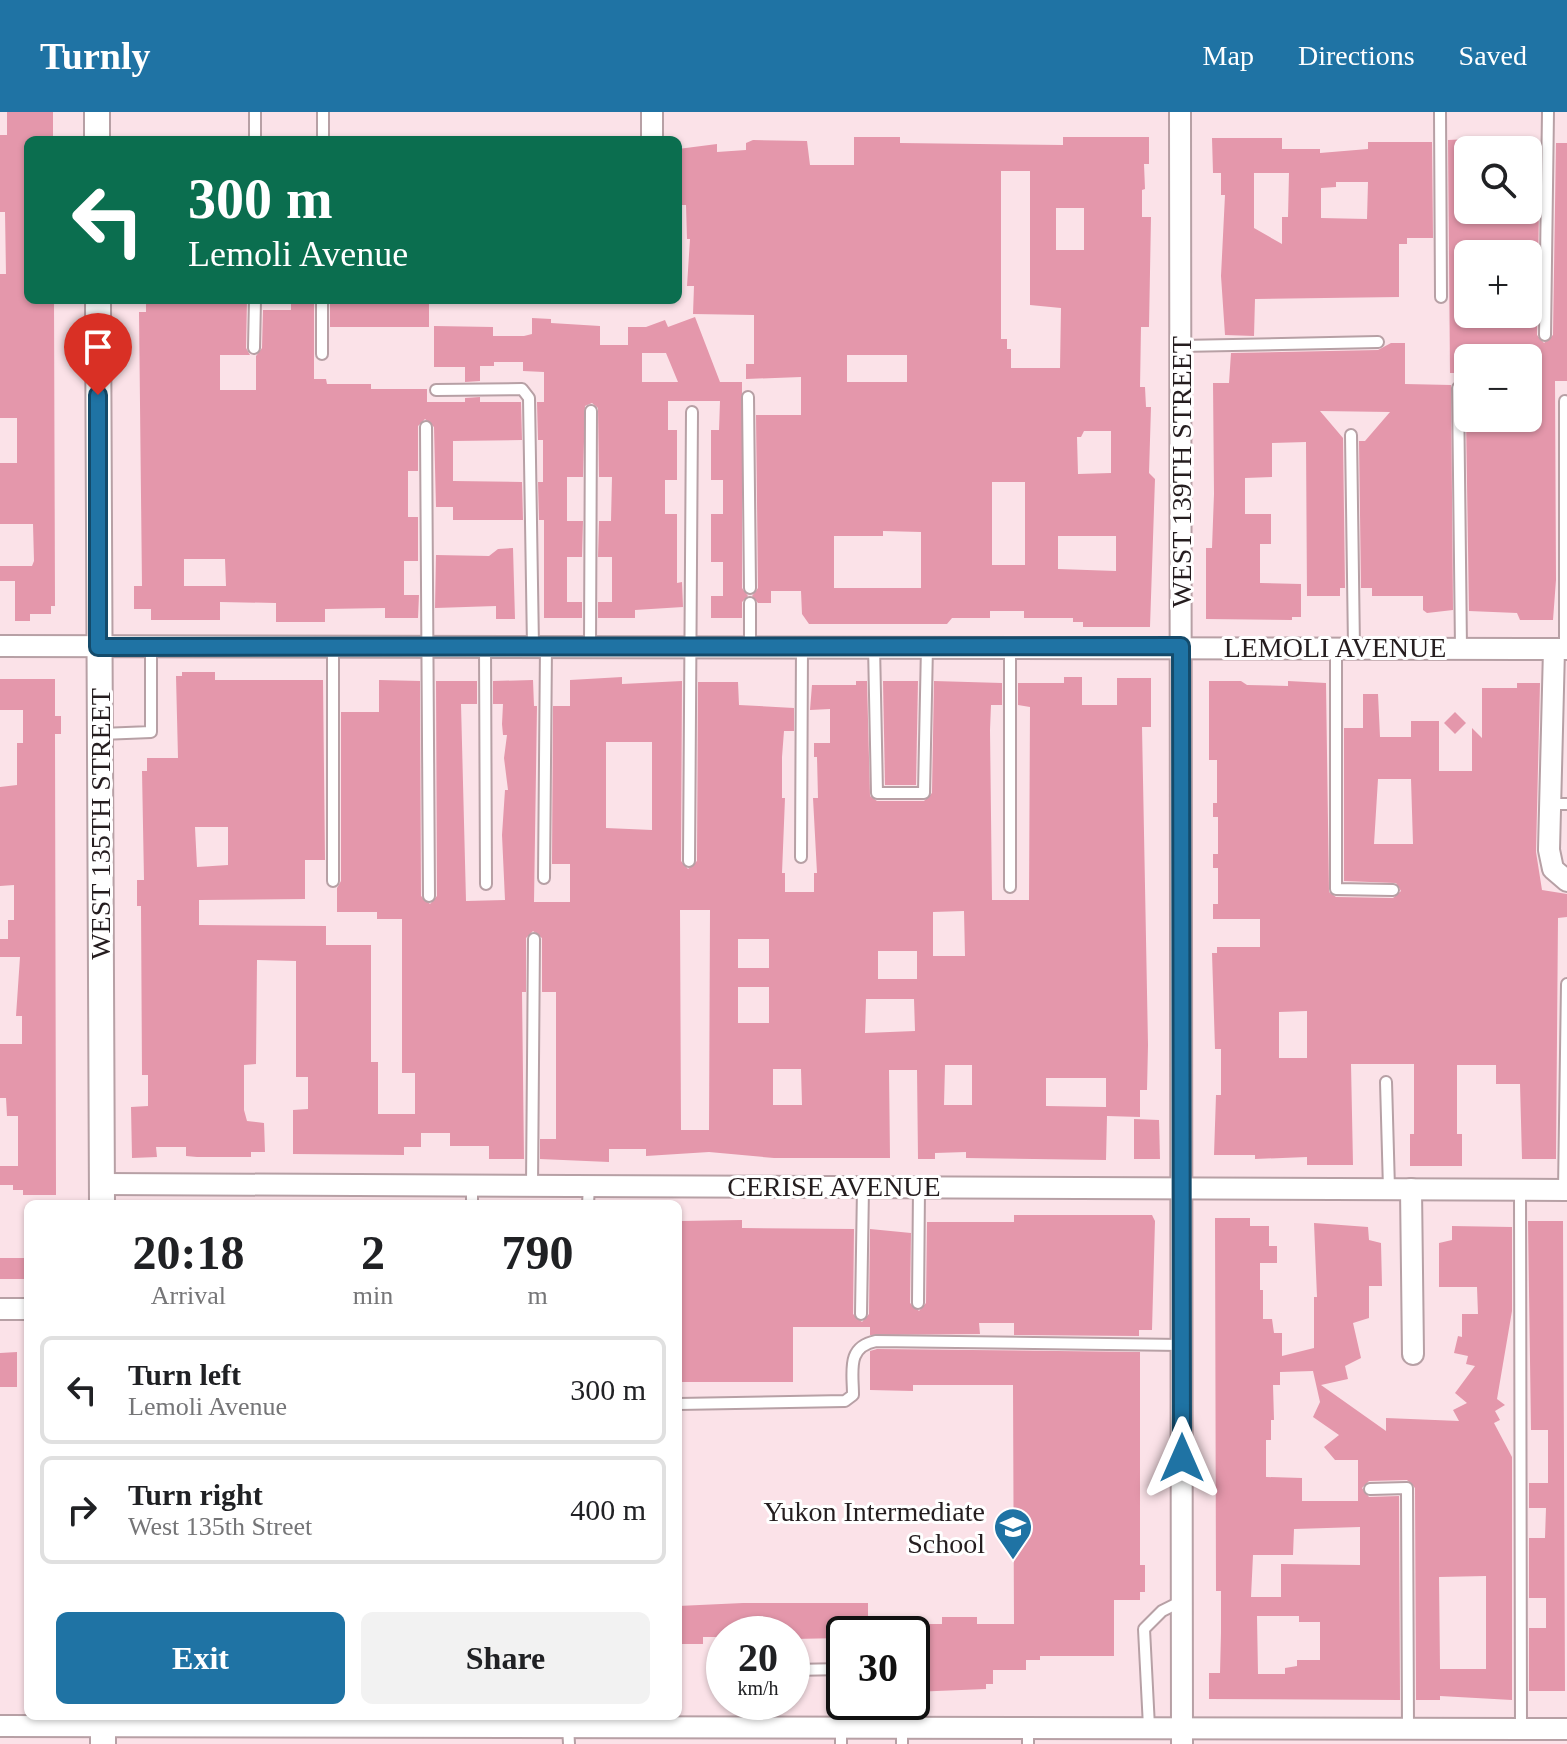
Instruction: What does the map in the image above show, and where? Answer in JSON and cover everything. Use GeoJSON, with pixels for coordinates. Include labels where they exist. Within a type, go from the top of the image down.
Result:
{"type":"FeatureCollection","features":[{"type":"Feature","properties":{"kind":"street"},"geometry":{"type":"LineString","coordinates":[[97,112],[97,136]]}},
{"type":"Feature","properties":{"kind":"street"},"geometry":{"type":"LineString","coordinates":[[652,112],[652,136]]}},
{"type":"Feature","properties":{"kind":"street","name":"WEST 139TH STREET"},"geometry":{"type":"LineString","coordinates":[[1180,112],[1182,1736]]}},
{"type":"Feature","properties":{"kind":"street","name":"WEST 135TH STREET"},"geometry":{"type":"LineString","coordinates":[[98,304],[102,1194]]}},
{"type":"Feature","properties":{"kind":"street","name":"LEMOLI AVENUE"},"geometry":{"type":"LineString","coordinates":[[0,646],[1562,649]]}},
{"type":"Feature","properties":{"kind":"street"},"geometry":{"type":"LineString","coordinates":[[1562,649],[1553,674],[1560,739],[1559,804],[1549,850],[1553,869],[1567,881]]}},
{"type":"Feature","properties":{"kind":"street","name":"CERISE AVENUE"},"geometry":{"type":"LineString","coordinates":[[102,1194],[472,1195],[532,1185],[588,1195],[863,1188],[1566,1190]]}},
{"type":"Feature","properties":{"kind":"street"},"geometry":{"type":"LineString","coordinates":[[1411,1189],[1413,1354]]}},
{"type":"Feature","properties":{"kind":"street"},"geometry":{"type":"LineString","coordinates":[[0,1309],[24,1309]]}},
{"type":"Feature","properties":{"kind":"street"},"geometry":{"type":"LineString","coordinates":[[0,1726],[103,1729],[324,1721],[558,1728],[638,1721],[841,1735],[1028,1736],[1149,1727],[1182,1736],[1408,1728],[1567,1729]]}},
{"type":"Feature","properties":{"kind":"lane"},"geometry":{"type":"LineString","coordinates":[[255,112],[255,136]]}},
{"type":"Feature","properties":{"kind":"lane"},"geometry":{"type":"LineString","coordinates":[[323,112],[323,136]]}},
{"type":"Feature","properties":{"kind":"lane"},"geometry":{"type":"LineString","coordinates":[[1440,112],[1441,297]]}},
{"type":"Feature","properties":{"kind":"lane"},"geometry":{"type":"LineString","coordinates":[[1545,335],[1548,112]]}},
{"type":"Feature","properties":{"kind":"lane"},"geometry":{"type":"LineString","coordinates":[[254,348],[255,304]]}},
{"type":"Feature","properties":{"kind":"lane"},"geometry":{"type":"LineString","coordinates":[[322,304],[322,354]]}},
{"type":"Feature","properties":{"kind":"lane"},"geometry":{"type":"LineString","coordinates":[[1180,346],[1378,342]]}},
{"type":"Feature","properties":{"kind":"lane"},"geometry":{"type":"LineString","coordinates":[[436,390],[522,389],[529,398],[540,646],[544,878]]}},
{"type":"Feature","properties":{"kind":"lane"},"geometry":{"type":"LineString","coordinates":[[748,397],[750,588]]}},
{"type":"Feature","properties":{"kind":"lane"},"geometry":{"type":"LineString","coordinates":[[1562,649],[1565,401]]}},
{"type":"Feature","properties":{"kind":"lane"},"geometry":{"type":"LineString","coordinates":[[590,646],[591,411]]}},
{"type":"Feature","properties":{"kind":"lane"},"geometry":{"type":"LineString","coordinates":[[689,861],[692,412]]}},
{"type":"Feature","properties":{"kind":"lane"},"geometry":{"type":"LineString","coordinates":[[426,427],[429,896]]}},
{"type":"Feature","properties":{"kind":"lane"},"geometry":{"type":"LineString","coordinates":[[1459,432],[1461,648]]}},
{"type":"Feature","properties":{"kind":"lane"},"geometry":{"type":"LineString","coordinates":[[1351,435],[1336,889],[1393,890]]}},
{"type":"Feature","properties":{"kind":"lane"},"geometry":{"type":"LineString","coordinates":[[750,603],[750,646]]}},
{"type":"Feature","properties":{"kind":"lane"},"geometry":{"type":"LineString","coordinates":[[333,646],[333,881]]}},
{"type":"Feature","properties":{"kind":"lane"},"geometry":{"type":"LineString","coordinates":[[485,646],[486,884]]}},
{"type":"Feature","properties":{"kind":"lane"},"geometry":{"type":"LineString","coordinates":[[801,857],[802,646]]}},
{"type":"Feature","properties":{"kind":"lane"},"geometry":{"type":"LineString","coordinates":[[874,646],[877,793],[924,793],[927,646]]}},
{"type":"Feature","properties":{"kind":"lane"},"geometry":{"type":"LineString","coordinates":[[1010,646],[1010,887]]}},
{"type":"Feature","properties":{"kind":"lane"},"geometry":{"type":"LineString","coordinates":[[99,734],[151,732],[151,647]]}},
{"type":"Feature","properties":{"kind":"lane"},"geometry":{"type":"LineString","coordinates":[[532,1185],[534,939]]}},
{"type":"Feature","properties":{"kind":"lane"},"geometry":{"type":"LineString","coordinates":[[1566,1190],[1567,984]]}},
{"type":"Feature","properties":{"kind":"lane"},"geometry":{"type":"LineString","coordinates":[[1386,1082],[1389,1189]]}},
{"type":"Feature","properties":{"kind":"lane"},"geometry":{"type":"LineString","coordinates":[[861,1314],[863,1188]]}},
{"type":"Feature","properties":{"kind":"lane"},"geometry":{"type":"LineString","coordinates":[[918,1303],[919,1188]]}},
{"type":"Feature","properties":{"kind":"lane"},"geometry":{"type":"LineString","coordinates":[[1520,1190],[1521,1729]]}},
{"type":"Feature","properties":{"kind":"lane"},"geometry":{"type":"LineString","coordinates":[[682,1404],[845,1401],[853,1395],[852,1355],[858,1347],[876,1341],[1181,1345]]}},
{"type":"Feature","properties":{"kind":"lane"},"geometry":{"type":"LineString","coordinates":[[1370,1489],[1407,1488],[1408,1728]]}},
{"type":"Feature","properties":{"kind":"lane"},"geometry":{"type":"LineString","coordinates":[[1149,1727],[1144,1629],[1162,1611],[1182,1601]]}},
{"type":"Feature","properties":{"kind":"building"},"geometry":{"type":"Polygon","coordinates":[[[7,112],[53,112],[53,136],[24,136],[24,304],[54,304],[55,606],[51,606],[51,614],[30,614],[30,621],[15,621],[15,581],[0,581],[0,566],[32,566],[34,561],[33,524],[0,524],[0,463],[17,463],[17,418],[0,418],[0,274],[6,274],[5,212],[0,212],[0,135],[7,135],[7,112]]]}},
{"type":"Feature","properties":{"kind":"building"},"geometry":{"type":"Polygon","coordinates":[[[854,137],[900,137],[900,143],[1063,145],[1063,137],[1149,137],[1149,164],[1144,164],[1142,217],[1151,217],[1149,327],[1141,327],[1140,387],[1145,387],[1146,407],[1151,407],[1149,473],[1155,479],[1150,627],[1083,627],[1083,622],[1073,622],[1073,618],[1024,618],[1024,611],[990,611],[990,618],[952,618],[947,624],[809,624],[802,614],[801,591],[771,591],[771,603],[758,603],[752,596],[758,588],[756,415],[801,415],[801,377],[746,379],[746,364],[754,364],[754,315],[693,314],[694,286],[687,286],[690,239],[687,239],[686,205],[682,205],[682,148],[717,144],[717,152],[746,150],[746,143],[753,140],[807,141],[810,165],[854,165],[854,137]],[[1001,171],[1001,339],[1007,339],[1007,349],[1011,349],[1011,368],[1060,368],[1061,308],[1030,305],[1030,171],[1001,171]],[[1056,208],[1056,250],[1084,250],[1084,208],[1056,208]],[[847,355],[847,382],[907,382],[907,355],[847,355]],[[1084,431],[1081,437],[1077,437],[1078,474],[1111,473],[1111,431],[1084,431]],[[992,482],[992,565],[1025,565],[1025,482],[992,482]],[[883,531],[883,536],[834,536],[834,588],[921,588],[921,532],[883,531]],[[1058,536],[1058,569],[1116,571],[1116,536],[1058,536]]]}},
{"type":"Feature","properties":{"kind":"building"},"geometry":{"type":"Polygon","coordinates":[[[1212,138],[1282,138],[1282,149],[1320,149],[1320,153],[1368,149],[1368,142],[1432,142],[1433,238],[1407,238],[1407,244],[1399,244],[1399,297],[1255,299],[1254,336],[1225,335],[1221,276],[1225,195],[1221,195],[1221,173],[1213,173],[1212,138]],[[1254,173],[1254,228],[1282,244],[1282,217],[1288,217],[1289,173],[1254,173]],[[1336,182],[1336,187],[1321,188],[1321,218],[1367,219],[1368,182],[1336,182]]]}},
{"type":"Feature","properties":{"kind":"building"},"geometry":{"type":"Polygon","coordinates":[[[1448,140],[1454,140],[1454,224],[1539,224],[1538,240],[1454,240],[1454,328],[1537,328],[1537,335],[1544,343],[1553,335],[1556,143],[1567,143],[1567,381],[1555,381],[1556,580],[1553,620],[1520,620],[1517,613],[1469,611],[1466,432],[1542,432],[1542,344],[1454,344],[1454,373],[1450,373],[1448,140]]]}},
{"type":"Feature","properties":{"kind":"building"},"geometry":{"type":"Polygon","coordinates":[[[146,304],[247,304],[246,348],[250,355],[220,355],[220,390],[256,390],[256,356],[262,348],[263,310],[291,310],[291,304],[314,304],[314,379],[326,379],[327,384],[371,384],[371,389],[427,389],[427,402],[465,402],[465,398],[480,397],[480,402],[521,402],[522,440],[453,441],[453,481],[522,482],[523,520],[453,520],[453,507],[436,507],[434,427],[425,419],[418,426],[418,471],[408,471],[408,517],[418,517],[418,561],[404,561],[404,595],[419,595],[418,618],[385,618],[385,608],[325,609],[325,622],[276,622],[276,603],[220,602],[220,620],[151,620],[151,609],[134,609],[134,586],[142,586],[139,312],[146,312],[146,304]],[[184,559],[184,586],[226,586],[225,559],[184,559]]]}},
{"type":"Feature","properties":{"kind":"building"},"geometry":{"type":"Polygon","coordinates":[[[330,304],[429,304],[429,327],[330,327],[330,304]]]}},
{"type":"Feature","properties":{"kind":"building"},"geometry":{"type":"Polygon","coordinates":[[[695,317],[720,382],[742,382],[742,588],[748,596],[742,602],[742,618],[711,618],[711,596],[723,596],[723,562],[711,562],[711,514],[723,514],[723,480],[711,480],[711,430],[719,430],[720,401],[668,401],[668,430],[677,430],[677,480],[665,480],[665,514],[677,514],[677,583],[682,582],[683,607],[635,610],[635,618],[598,618],[598,602],[612,602],[612,557],[598,557],[599,521],[611,521],[612,477],[599,477],[598,408],[592,403],[585,406],[583,477],[567,477],[567,521],[583,521],[582,557],[567,557],[567,602],[582,602],[582,618],[544,618],[544,520],[539,520],[538,482],[543,482],[543,440],[538,440],[537,402],[544,402],[544,372],[523,371],[523,362],[494,362],[494,366],[480,366],[480,381],[465,382],[465,367],[434,367],[434,326],[493,327],[493,336],[524,336],[532,334],[532,318],[551,319],[551,323],[600,326],[600,345],[628,345],[628,327],[646,327],[665,320],[668,327],[695,317]],[[642,353],[642,382],[678,382],[666,353],[642,353]]]}},
{"type":"Feature","properties":{"kind":"building"},"geometry":{"type":"Polygon","coordinates":[[[1391,343],[1405,343],[1405,384],[1451,385],[1453,610],[1427,613],[1423,610],[1423,596],[1372,596],[1372,588],[1361,588],[1359,441],[1365,441],[1390,412],[1320,411],[1343,438],[1345,588],[1340,588],[1340,596],[1307,596],[1306,442],[1272,443],[1272,477],[1245,478],[1245,514],[1271,514],[1271,544],[1260,544],[1260,583],[1301,584],[1301,617],[1292,617],[1292,620],[1206,619],[1206,548],[1212,548],[1214,494],[1213,383],[1229,383],[1231,353],[1378,350],[1391,343]]]}},
{"type":"Feature","properties":{"kind":"building"},"geometry":{"type":"Polygon","coordinates":[[[513,548],[515,619],[496,619],[496,606],[435,608],[436,555],[489,556],[498,549],[513,548]]]}},
{"type":"Feature","properties":{"kind":"building"},"geometry":{"type":"Polygon","coordinates":[[[182,672],[215,672],[215,680],[323,680],[325,860],[305,860],[305,899],[199,900],[199,925],[326,926],[326,945],[371,945],[371,1062],[378,1062],[378,1114],[415,1114],[415,1073],[402,1073],[402,919],[377,919],[377,912],[337,912],[337,888],[341,881],[341,712],[379,712],[379,680],[420,681],[421,896],[430,904],[437,896],[436,681],[477,681],[477,704],[461,704],[466,901],[505,900],[502,835],[505,790],[508,790],[504,758],[507,735],[503,735],[503,704],[493,704],[493,681],[533,680],[534,706],[537,706],[534,902],[570,902],[570,864],[552,864],[553,706],[570,706],[570,680],[622,677],[622,684],[682,681],[681,861],[688,869],[697,861],[698,682],[738,682],[739,705],[794,708],[794,731],[784,731],[782,757],[782,798],[785,798],[782,873],[785,873],[785,892],[814,892],[814,873],[817,873],[813,798],[818,798],[814,743],[830,743],[830,709],[810,710],[812,685],[856,685],[856,681],[867,681],[870,796],[877,801],[924,801],[932,793],[934,681],[1002,683],[1002,705],[991,705],[992,900],[1029,900],[1030,707],[1018,705],[1018,683],[1064,683],[1064,677],[1082,677],[1082,705],[1117,705],[1117,678],[1151,678],[1151,727],[1142,727],[1148,1045],[1147,1090],[1140,1090],[1140,1117],[1107,1116],[1106,1160],[966,1158],[966,1152],[935,1153],[935,1159],[918,1159],[917,1070],[889,1070],[890,1158],[774,1158],[709,1152],[646,1156],[646,1149],[609,1149],[609,1162],[540,1159],[540,1139],[556,1139],[556,992],[542,992],[542,938],[533,931],[526,938],[526,992],[522,992],[524,1159],[489,1159],[489,1146],[450,1146],[450,1133],[421,1133],[421,1147],[404,1147],[404,1155],[293,1154],[293,1110],[308,1109],[308,1077],[296,1077],[296,961],[257,960],[256,1064],[244,1065],[244,1110],[247,1121],[264,1123],[265,1152],[251,1152],[251,1157],[197,1157],[186,1156],[186,1147],[156,1147],[157,1157],[132,1158],[131,1107],[148,1106],[148,1075],[142,1075],[141,906],[137,906],[137,880],[144,880],[142,771],[147,771],[147,758],[178,758],[176,676],[182,676],[182,672]],[[606,742],[606,828],[652,830],[652,742],[606,742]],[[195,827],[197,867],[228,865],[228,827],[195,827]],[[680,910],[681,1130],[709,1130],[710,910],[680,910]],[[964,911],[933,912],[933,956],[965,956],[964,911]],[[738,939],[738,968],[769,968],[769,939],[738,939]],[[878,951],[878,979],[917,979],[917,951],[878,951]],[[738,987],[738,1023],[769,1023],[769,987],[738,987]],[[866,999],[865,1033],[915,1031],[914,999],[866,999]],[[945,1065],[944,1105],[972,1105],[972,1065],[945,1065]],[[773,1069],[773,1105],[802,1105],[801,1069],[773,1069]],[[1046,1078],[1046,1106],[1106,1107],[1106,1078],[1046,1078]]]}},
{"type":"Feature","properties":{"kind":"building"},"geometry":{"type":"Polygon","coordinates":[[[0,679],[55,679],[55,716],[61,716],[61,734],[55,734],[56,1195],[23,1195],[23,1190],[13,1190],[13,1185],[0,1185],[0,1166],[18,1166],[18,1116],[7,1116],[6,1098],[0,1098],[0,1044],[22,1044],[22,1016],[16,1016],[20,957],[0,957],[0,939],[8,939],[8,920],[14,920],[14,885],[0,886],[0,787],[17,785],[17,743],[23,743],[23,710],[0,710],[0,679]]]}},
{"type":"Feature","properties":{"kind":"building"},"geometry":{"type":"Polygon","coordinates":[[[883,681],[918,681],[916,785],[885,785],[883,681]]]}},
{"type":"Feature","properties":{"kind":"building"},"geometry":{"type":"Polygon","coordinates":[[[1209,681],[1288,686],[1288,681],[1326,683],[1329,892],[1336,897],[1393,898],[1401,891],[1396,883],[1344,881],[1344,728],[1363,728],[1363,694],[1378,694],[1380,737],[1411,737],[1411,721],[1439,721],[1439,771],[1472,771],[1472,728],[1482,738],[1482,688],[1517,688],[1517,683],[1540,683],[1536,852],[1542,890],[1567,894],[1567,917],[1558,918],[1556,1159],[1522,1159],[1520,1084],[1496,1084],[1496,1065],[1457,1065],[1457,1134],[1462,1134],[1462,1166],[1410,1166],[1410,1134],[1414,1134],[1414,1064],[1351,1064],[1353,1165],[1307,1165],[1307,1157],[1255,1159],[1255,1155],[1214,1155],[1216,1095],[1221,1095],[1221,1049],[1215,1049],[1212,953],[1217,953],[1217,947],[1260,947],[1260,919],[1213,919],[1213,904],[1218,904],[1218,868],[1213,868],[1213,854],[1218,854],[1218,817],[1213,817],[1213,803],[1217,803],[1217,760],[1209,760],[1209,681]],[[1378,779],[1374,844],[1413,844],[1411,779],[1378,779]],[[1307,1011],[1279,1012],[1279,1058],[1307,1058],[1307,1011]]]}},
{"type":"Feature","properties":{"kind":"building"},"geometry":{"type":"Polygon","coordinates":[[[1455,712],[1466,723],[1455,734],[1444,723],[1455,712]]]}},
{"type":"Feature","properties":{"kind":"building"},"geometry":{"type":"Polygon","coordinates":[[[1134,1119],[1159,1120],[1160,1159],[1134,1159],[1134,1119]]]}},
{"type":"Feature","properties":{"kind":"building"},"geometry":{"type":"Polygon","coordinates":[[[1014,1215],[1152,1215],[1155,1221],[1152,1330],[1139,1330],[1139,1336],[1014,1335],[1014,1323],[979,1323],[980,1334],[870,1335],[870,1327],[793,1327],[793,1382],[682,1382],[682,1221],[742,1220],[742,1228],[854,1229],[853,1314],[862,1322],[869,1314],[870,1229],[911,1233],[910,1303],[919,1311],[926,1303],[927,1222],[1014,1222],[1014,1215]]]}},
{"type":"Feature","properties":{"kind":"building"},"geometry":{"type":"Polygon","coordinates":[[[1215,1218],[1250,1218],[1250,1226],[1269,1226],[1269,1246],[1277,1246],[1277,1263],[1260,1263],[1260,1290],[1263,1290],[1263,1319],[1272,1319],[1274,1333],[1282,1333],[1282,1356],[1314,1348],[1314,1297],[1317,1297],[1314,1223],[1368,1227],[1369,1240],[1381,1243],[1382,1286],[1369,1286],[1369,1318],[1353,1323],[1361,1358],[1345,1366],[1348,1379],[1321,1385],[1386,1431],[1386,1418],[1459,1421],[1453,1410],[1467,1403],[1455,1393],[1475,1366],[1466,1364],[1468,1356],[1454,1353],[1458,1336],[1462,1337],[1462,1314],[1478,1314],[1477,1287],[1439,1287],[1439,1243],[1452,1240],[1452,1226],[1512,1227],[1512,1311],[1497,1399],[1505,1405],[1495,1411],[1500,1420],[1494,1423],[1512,1457],[1512,1700],[1440,1696],[1440,1700],[1416,1700],[1415,1488],[1407,1480],[1369,1481],[1362,1488],[1369,1497],[1399,1496],[1400,1700],[1209,1699],[1209,1673],[1220,1673],[1221,1591],[1216,1591],[1215,1218]],[[1313,1371],[1280,1372],[1280,1385],[1273,1385],[1274,1420],[1271,1420],[1271,1440],[1266,1440],[1266,1477],[1302,1478],[1302,1501],[1358,1501],[1358,1460],[1335,1460],[1324,1447],[1339,1435],[1313,1417],[1320,1402],[1313,1371]],[[1360,1527],[1294,1529],[1293,1555],[1253,1555],[1251,1597],[1281,1597],[1281,1564],[1360,1565],[1360,1527]],[[1486,1576],[1439,1577],[1440,1669],[1486,1669],[1486,1576]],[[1257,1616],[1258,1674],[1285,1674],[1285,1668],[1297,1666],[1297,1660],[1320,1660],[1320,1622],[1299,1622],[1299,1616],[1257,1616]]]}},
{"type":"Feature","properties":{"kind":"building"},"geometry":{"type":"Polygon","coordinates":[[[1528,1221],[1563,1221],[1565,1691],[1529,1691],[1529,1628],[1546,1628],[1546,1598],[1529,1598],[1529,1538],[1545,1538],[1546,1508],[1529,1508],[1529,1483],[1548,1483],[1548,1430],[1531,1430],[1528,1221]]]}},
{"type":"Feature","properties":{"kind":"building"},"geometry":{"type":"Polygon","coordinates":[[[0,1258],[24,1258],[24,1279],[0,1279],[0,1258]]]}},
{"type":"Feature","properties":{"kind":"building"},"geometry":{"type":"Polygon","coordinates":[[[870,1351],[1140,1352],[1140,1565],[1145,1565],[1145,1592],[1140,1592],[1140,1600],[1114,1600],[1114,1656],[1040,1656],[1040,1660],[1026,1660],[1026,1670],[993,1670],[993,1684],[986,1684],[986,1689],[930,1691],[930,1624],[942,1624],[942,1617],[977,1617],[977,1624],[1014,1624],[1013,1385],[913,1385],[913,1391],[870,1390],[870,1351]]]}},
{"type":"Feature","properties":{"kind":"building"},"geometry":{"type":"Polygon","coordinates":[[[17,1352],[17,1387],[0,1387],[0,1353],[17,1352]]]}},
{"type":"Feature","properties":{"kind":"building"},"geometry":{"type":"Polygon","coordinates":[[[868,1603],[868,1616],[826,1616],[826,1638],[810,1639],[810,1616],[706,1616],[703,1644],[682,1644],[682,1606],[868,1603]]]}},
{"type":"Feature","properties":{"kind":"place","name":"Yukon Intermediate School"},"geometry":{"type":"Point","coordinates":[1013,1561]}},
{"type":"Feature","properties":{"kind":"route"},"geometry":{"type":"LineString","coordinates":[[98,395],[98,647],[1181,646],[1182,1458]]}}]}
